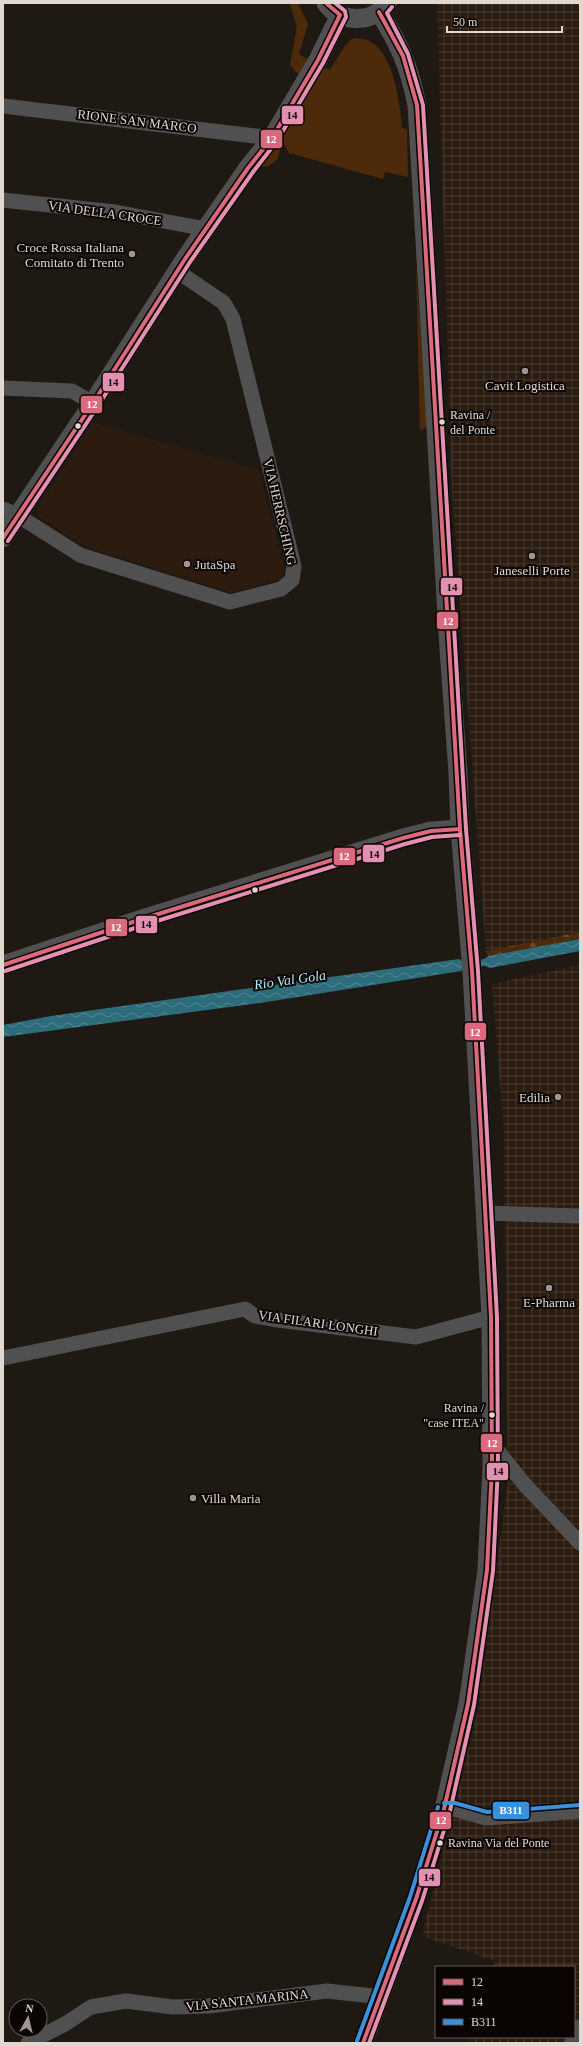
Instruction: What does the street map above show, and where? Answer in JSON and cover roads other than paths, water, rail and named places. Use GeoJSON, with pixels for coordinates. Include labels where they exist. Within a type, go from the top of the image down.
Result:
{"type":"FeatureCollection","features":[{"type":"Feature","properties":{"kind":"street"},"geometry":{"type":"LineString","coordinates":[[3,538],[10,512],[93,403],[177,271],[272,138],[318,60],[333,9],[354,19],[366,18],[383,8],[406,59],[417,105],[449,649],[458,773],[460,829],[471,964],[491,1317],[493,1445],[487,1570],[468,1704],[444,1809],[416,1899],[382,1997],[363,2043]]}},
{"type":"Feature","properties":{"kind":"street","name":"RIONE SAN MARCO"},"geometry":{"type":"LineString","coordinates":[[3,106],[272,138]]}},
{"type":"Feature","properties":{"kind":"street","name":"VIA DELLA CROCE"},"geometry":{"type":"LineString","coordinates":[[3,200],[115,212],[206,229]]}},
{"type":"Feature","properties":{"kind":"street","name":"VIA HERRSCHING"},"geometry":{"type":"LineString","coordinates":[[10,512],[80,555],[230,602],[281,589],[292,580],[294,566],[233,319],[224,303],[177,271]]}},
{"type":"Feature","properties":{"kind":"street"},"geometry":{"type":"LineString","coordinates":[[3,388],[72,391],[93,403]]}},
{"type":"Feature","properties":{"kind":"street"},"geometry":{"type":"LineString","coordinates":[[3,965],[142,919],[403,838],[431,831],[460,829]]}},
{"type":"Feature","properties":{"kind":"street"},"geometry":{"type":"LineString","coordinates":[[484,1214],[580,1216]]}},
{"type":"Feature","properties":{"kind":"street","name":"VIA FILARI LONGHI"},"geometry":{"type":"LineString","coordinates":[[3,1358],[245,1309],[255,1316],[278,1320],[416,1337],[491,1317]]}},
{"type":"Feature","properties":{"kind":"street"},"geometry":{"type":"LineString","coordinates":[[493,1445],[525,1484],[580,1543]]}},
{"type":"Feature","properties":{"kind":"street"},"geometry":{"type":"LineString","coordinates":[[444,1809],[454,1809],[486,1818],[580,1811]]}},
{"type":"Feature","properties":{"kind":"street","name":"VIA SANTA MARINA"},"geometry":{"type":"LineString","coordinates":[[28,2043],[65,2024],[91,2007],[126,2001],[173,2007],[209,2006],[327,1991],[382,1997]]}},
{"type":"Feature","properties":{"kind":"street"},"geometry":{"type":"LineString","coordinates":[[575,2037],[580,2027]]}},
{"type":"Feature","properties":{"kind":"water"},"geometry":{"type":"Polygon","coordinates":[[[580,939],[580,951],[490,968],[485,966],[464,968],[461,971],[260,1003],[3,1037],[3,1025],[51,1016],[459,959],[462,961],[474,961],[486,958],[488,956],[580,939]]]}},
{"type":"Feature","properties":{"kind":"place","name":"Croce Rossa Italiana Comitato di Trento"},"geometry":{"type":"Point","coordinates":[132,254]}},
{"type":"Feature","properties":{"kind":"place","name":"Cavit Logistica"},"geometry":{"type":"Point","coordinates":[525,371]}},
{"type":"Feature","properties":{"kind":"place","name":"Ravina / del Ponte"},"geometry":{"type":"Point","coordinates":[442,422]}},
{"type":"Feature","properties":{"kind":"place","name":"Janeselli Porte"},"geometry":{"type":"Point","coordinates":[532,556]}},
{"type":"Feature","properties":{"kind":"place","name":"JutaSpa"},"geometry":{"type":"Point","coordinates":[187,564]}},
{"type":"Feature","properties":{"kind":"place","name":"Edilia"},"geometry":{"type":"Point","coordinates":[558,1097]}},
{"type":"Feature","properties":{"kind":"place","name":"E-Pharma"},"geometry":{"type":"Point","coordinates":[549,1288]}},
{"type":"Feature","properties":{"kind":"place","name":"Ravina / \"case ITEA\""},"geometry":{"type":"Point","coordinates":[492,1415]}},
{"type":"Feature","properties":{"kind":"place","name":"Villa Maria"},"geometry":{"type":"Point","coordinates":[193,1498]}},
{"type":"Feature","properties":{"kind":"place","name":"Ravina Via del Ponte"},"geometry":{"type":"Point","coordinates":[440,1843]}},
{"type":"Feature","properties":{"kind":"water label","name":"Rio Val Gola"},"geometry":{"type":"Point","coordinates":[290,980]}}]}
